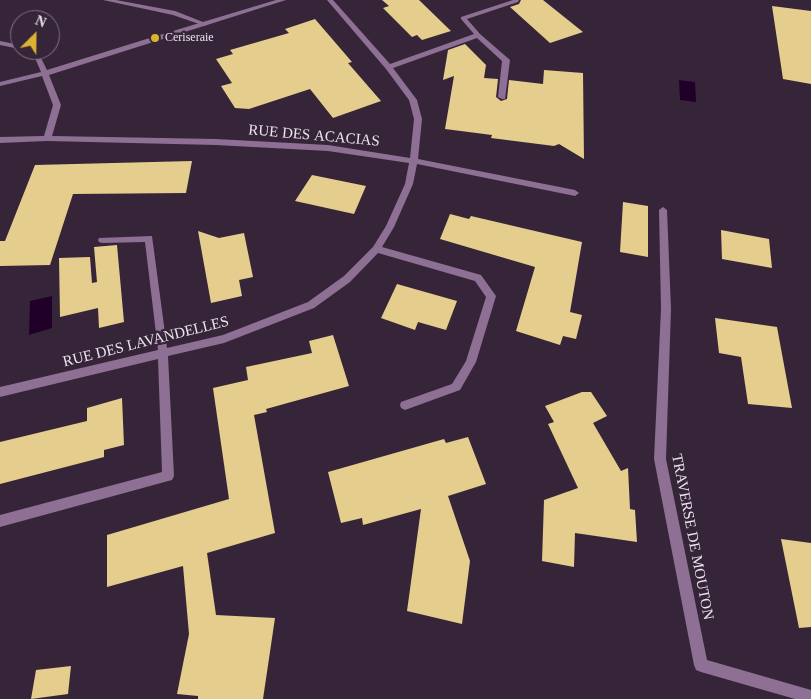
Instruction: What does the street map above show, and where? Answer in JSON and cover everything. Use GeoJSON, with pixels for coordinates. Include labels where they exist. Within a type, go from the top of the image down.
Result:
{"type":"FeatureCollection","features":[{"type":"Feature","properties":{"kind":"street"},"geometry":{"type":"LineString","coordinates":[[106,0],[175,13],[205,24]]}},
{"type":"Feature","properties":{"kind":"street"},"geometry":{"type":"LineString","coordinates":[[0,84],[43,74],[283,0]]}},
{"type":"Feature","properties":{"kind":"street","name":"RUE DES LAVANDELLES"},"geometry":{"type":"LineString","coordinates":[[0,392],[224,339],[311,305],[347,278],[376,249],[390,227],[409,184],[414,160],[418,119],[412,100],[389,67],[330,0]]}},
{"type":"Feature","properties":{"kind":"street"},"geometry":{"type":"LineString","coordinates":[[502,97],[506,60],[478,35],[463,18],[516,1]]}},
{"type":"Feature","properties":{"kind":"street"},"geometry":{"type":"LineString","coordinates":[[389,67],[478,35]]}},
{"type":"Feature","properties":{"kind":"street"},"geometry":{"type":"LineString","coordinates":[[39,60],[57,105],[47,138]]}},
{"type":"Feature","properties":{"kind":"street","name":"RUE DES ACACIAS"},"geometry":{"type":"LineString","coordinates":[[0,140],[47,138],[216,142],[328,148],[414,160],[575,193]]}},
{"type":"Feature","properties":{"kind":"street","name":"TRAVERSE DE MOUTON"},"geometry":{"type":"LineString","coordinates":[[664,210],[666,308],[660,459],[701,665],[811,697]]}},
{"type":"Feature","properties":{"kind":"street"},"geometry":{"type":"LineString","coordinates":[[0,521],[168,476],[163,354],[149,238],[102,240]]}},
{"type":"Feature","properties":{"kind":"street"},"geometry":{"type":"LineString","coordinates":[[376,249],[478,278],[491,296],[471,362],[456,387],[405,405]]}},
{"type":"Feature","properties":{"kind":"shaded area"},"geometry":{"type":"Polygon","coordinates":[[[679,80],[695,82],[696,102],[680,100],[679,80]]]}},
{"type":"Feature","properties":{"kind":"shaded area"},"geometry":{"type":"Polygon","coordinates":[[[52,296],[52,328],[29,335],[30,301],[52,296]]]}},
{"type":"Feature","properties":{"kind":"building"},"geometry":{"type":"Polygon","coordinates":[[[382,0],[419,0],[451,31],[422,40],[417,35],[412,37],[383,8],[389,6],[382,0]]]}},
{"type":"Feature","properties":{"kind":"building"},"geometry":{"type":"Polygon","coordinates":[[[521,0],[543,0],[583,32],[550,43],[510,7],[519,4],[521,0]]]}},
{"type":"Feature","properties":{"kind":"building"},"geometry":{"type":"Polygon","coordinates":[[[772,6],[811,11],[811,84],[783,79],[772,6]]]}},
{"type":"Feature","properties":{"kind":"building"},"geometry":{"type":"Polygon","coordinates":[[[315,19],[352,62],[348,63],[381,101],[333,118],[310,89],[249,109],[235,108],[221,86],[232,83],[216,59],[233,54],[230,50],[289,33],[285,29],[315,19]]]}},
{"type":"Feature","properties":{"kind":"building"},"geometry":{"type":"Polygon","coordinates":[[[465,44],[486,65],[484,78],[498,79],[496,97],[501,101],[507,99],[509,80],[543,84],[544,70],[583,73],[584,159],[559,144],[554,146],[491,138],[492,135],[445,129],[454,76],[443,80],[448,50],[465,44]]]}},
{"type":"Feature","properties":{"kind":"building"},"geometry":{"type":"Polygon","coordinates":[[[192,161],[186,193],[73,194],[50,265],[0,266],[0,241],[5,241],[35,165],[192,161]]]}},
{"type":"Feature","properties":{"kind":"building"},"geometry":{"type":"Polygon","coordinates":[[[312,175],[366,186],[354,214],[295,201],[312,175]]]}},
{"type":"Feature","properties":{"kind":"building"},"geometry":{"type":"Polygon","coordinates":[[[623,202],[648,206],[648,257],[620,252],[623,202]]]}},
{"type":"Feature","properties":{"kind":"building"},"geometry":{"type":"Polygon","coordinates":[[[450,214],[469,219],[471,216],[582,242],[570,312],[582,315],[576,339],[563,336],[560,345],[516,331],[535,267],[440,239],[450,214]]]}},
{"type":"Feature","properties":{"kind":"building"},"geometry":{"type":"Polygon","coordinates":[[[721,230],[769,239],[772,268],[722,259],[721,230]]]}},
{"type":"Feature","properties":{"kind":"building"},"geometry":{"type":"Polygon","coordinates":[[[198,231],[219,238],[244,233],[253,277],[239,280],[242,296],[211,303],[198,231]]]}},
{"type":"Feature","properties":{"kind":"building"},"geometry":{"type":"Polygon","coordinates":[[[117,245],[124,322],[99,328],[98,308],[60,317],[59,258],[90,257],[92,283],[97,282],[94,247],[117,245]]]}},
{"type":"Feature","properties":{"kind":"building"},"geometry":{"type":"Polygon","coordinates":[[[397,284],[457,301],[446,330],[418,322],[415,330],[381,318],[397,284]]]}},
{"type":"Feature","properties":{"kind":"building"},"geometry":{"type":"Polygon","coordinates":[[[715,318],[777,327],[792,408],[748,404],[741,357],[719,353],[715,318]]]}},
{"type":"Feature","properties":{"kind":"building"},"geometry":{"type":"Polygon","coordinates":[[[333,335],[349,386],[266,409],[267,412],[254,415],[275,533],[207,553],[216,615],[275,618],[263,699],[198,699],[198,696],[177,694],[189,634],[183,566],[107,587],[107,535],[229,499],[213,388],[248,380],[246,367],[312,353],[309,341],[333,335]]]}},
{"type":"Feature","properties":{"kind":"building"},"geometry":{"type":"Polygon","coordinates":[[[582,392],[591,392],[607,416],[593,423],[621,471],[628,468],[630,509],[635,510],[637,542],[575,533],[574,567],[542,561],[544,500],[578,488],[548,424],[554,422],[545,406],[582,392]]]}},
{"type":"Feature","properties":{"kind":"building"},"geometry":{"type":"Polygon","coordinates":[[[122,398],[124,445],[104,450],[104,457],[0,484],[0,442],[87,421],[87,408],[122,398]]]}},
{"type":"Feature","properties":{"kind":"building"},"geometry":{"type":"Polygon","coordinates":[[[468,437],[486,484],[448,496],[470,561],[462,624],[407,611],[421,509],[363,525],[362,518],[341,523],[328,472],[444,439],[446,443],[468,437]]]}},
{"type":"Feature","properties":{"kind":"building"},"geometry":{"type":"Polygon","coordinates":[[[781,539],[811,543],[811,627],[799,628],[781,539]]]}},
{"type":"Feature","properties":{"kind":"building"},"geometry":{"type":"Polygon","coordinates":[[[71,666],[68,694],[31,699],[36,670],[71,666]]]}},
{"type":"Feature","properties":{"kind":"place","name":"Ceriseraie"},"geometry":{"type":"Point","coordinates":[155,38]}}]}
